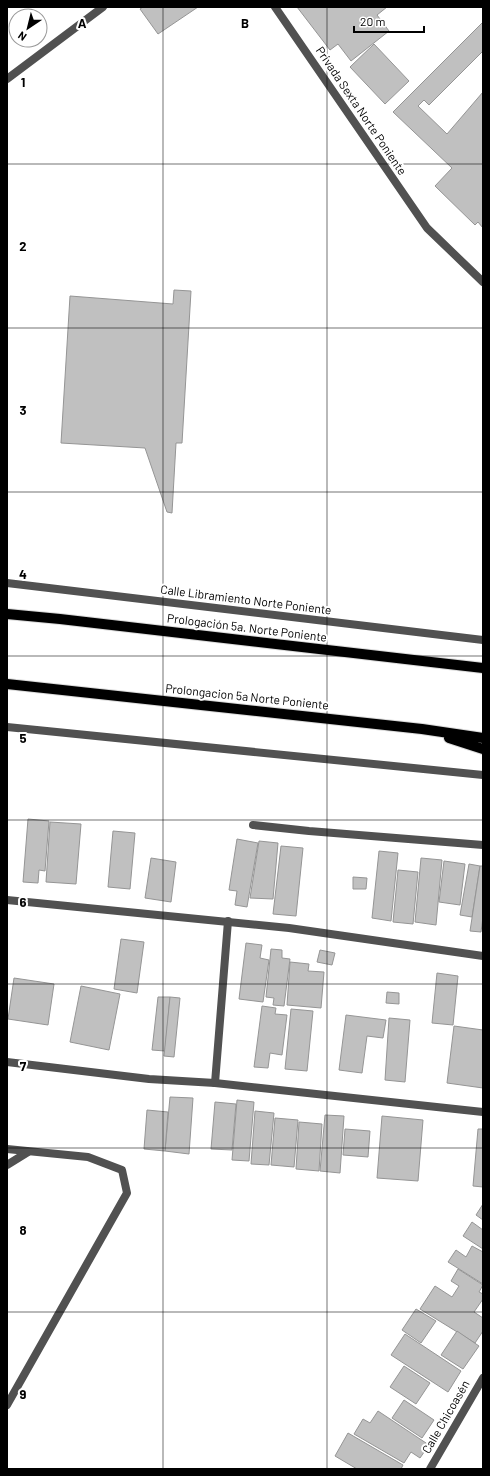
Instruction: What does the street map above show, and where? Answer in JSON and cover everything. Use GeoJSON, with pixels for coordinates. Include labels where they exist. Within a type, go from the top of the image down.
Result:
{"type":"FeatureCollection","features":[{"type":"Feature","properties":{"kind":"main road","name":"Prologación 5a. Norte Poniente"},"geometry":{"type":"LineString","coordinates":[[7,614],[483,668]]}},
{"type":"Feature","properties":{"kind":"main road","name":"Prolongacion 5a Norte Poniente"},"geometry":{"type":"LineString","coordinates":[[7,684],[422,729],[483,738]]}},
{"type":"Feature","properties":{"kind":"main road"},"geometry":{"type":"LineString","coordinates":[[422,729],[483,749]]}},
{"type":"Feature","properties":{"kind":"street"},"geometry":{"type":"LineString","coordinates":[[7,79],[103,7]]}},
{"type":"Feature","properties":{"kind":"street","name":"Privada Sexta Norte Poniente"},"geometry":{"type":"LineString","coordinates":[[275,7],[427,228],[483,282]]}},
{"type":"Feature","properties":{"kind":"street","name":"Calle Libramiento Norte Poniente"},"geometry":{"type":"LineString","coordinates":[[7,583],[483,640]]}},
{"type":"Feature","properties":{"kind":"street"},"geometry":{"type":"LineString","coordinates":[[7,727],[483,775]]}},
{"type":"Feature","properties":{"kind":"street"},"geometry":{"type":"LineString","coordinates":[[253,825],[483,845]]}},
{"type":"Feature","properties":{"kind":"street"},"geometry":{"type":"LineString","coordinates":[[7,900],[289,928],[483,956]]}},
{"type":"Feature","properties":{"kind":"street"},"geometry":{"type":"LineString","coordinates":[[215,1084],[228,921]]}},
{"type":"Feature","properties":{"kind":"street"},"geometry":{"type":"LineString","coordinates":[[7,1062],[149,1079],[215,1084],[483,1112]]}},
{"type":"Feature","properties":{"kind":"street"},"geometry":{"type":"LineString","coordinates":[[7,1149],[88,1156],[122,1170],[127,1193],[7,1405]]}},
{"type":"Feature","properties":{"kind":"street"},"geometry":{"type":"LineString","coordinates":[[7,1165],[28,1152]]}},
{"type":"Feature","properties":{"kind":"street","name":"Calle Chicoasén"},"geometry":{"type":"LineString","coordinates":[[430,1469],[483,1378]]}},
{"type":"Feature","properties":{"kind":"building"},"geometry":{"type":"Polygon","coordinates":[[[143,7],[198,7],[158,34],[140,9],[143,7]]]}},
{"type":"Feature","properties":{"kind":"building"},"geometry":{"type":"Polygon","coordinates":[[[297,7],[387,7],[377,15],[389,31],[351,61],[338,44],[330,50],[297,7]]]}},
{"type":"Feature","properties":{"kind":"building"},"geometry":{"type":"Polygon","coordinates":[[[483,22],[483,51],[429,105],[424,100],[418,106],[447,134],[483,92],[483,228],[478,222],[475,225],[435,186],[452,168],[393,112],[483,22]]]}},
{"type":"Feature","properties":{"kind":"building"},"geometry":{"type":"Polygon","coordinates":[[[374,44],[409,81],[385,104],[350,67],[374,44]]]}},
{"type":"Feature","properties":{"kind":"building"},"geometry":{"type":"Polygon","coordinates":[[[174,290],[191,291],[182,443],[176,443],[172,513],[167,512],[145,448],[61,443],[70,296],[173,304],[174,290]]]}},
{"type":"Feature","properties":{"kind":"building"},"geometry":{"type":"Polygon","coordinates":[[[28,819],[49,821],[45,871],[39,870],[38,883],[23,882],[28,819]]]}},
{"type":"Feature","properties":{"kind":"building"},"geometry":{"type":"Polygon","coordinates":[[[50,822],[81,824],[76,884],[46,882],[50,822]]]}},
{"type":"Feature","properties":{"kind":"building"},"geometry":{"type":"Polygon","coordinates":[[[113,831],[135,833],[130,889],[108,887],[113,831]]]}},
{"type":"Feature","properties":{"kind":"building"},"geometry":{"type":"Polygon","coordinates":[[[237,839],[258,843],[247,907],[235,905],[237,891],[229,890],[237,839]]]}},
{"type":"Feature","properties":{"kind":"building"},"geometry":{"type":"Polygon","coordinates":[[[259,841],[278,843],[273,899],[250,898],[259,841]]]}},
{"type":"Feature","properties":{"kind":"building"},"geometry":{"type":"Polygon","coordinates":[[[281,846],[303,848],[296,916],[273,914],[281,846]]]}},
{"type":"Feature","properties":{"kind":"building"},"geometry":{"type":"Polygon","coordinates":[[[379,851],[398,853],[391,921],[372,918],[379,851]]]}},
{"type":"Feature","properties":{"kind":"building"},"geometry":{"type":"Polygon","coordinates":[[[151,858],[176,862],[171,902],[145,898],[151,858]]]}},
{"type":"Feature","properties":{"kind":"building"},"geometry":{"type":"Polygon","coordinates":[[[421,858],[442,860],[436,925],[415,922],[421,858]]]}},
{"type":"Feature","properties":{"kind":"building"},"geometry":{"type":"Polygon","coordinates":[[[444,861],[465,864],[460,905],[439,902],[444,861]]]}},
{"type":"Feature","properties":{"kind":"building"},"geometry":{"type":"Polygon","coordinates":[[[469,864],[480,866],[472,917],[460,915],[469,864]]]}},
{"type":"Feature","properties":{"kind":"building"},"geometry":{"type":"Polygon","coordinates":[[[480,866],[483,866],[483,917],[481,932],[470,931],[480,866]]]}},
{"type":"Feature","properties":{"kind":"building"},"geometry":{"type":"Polygon","coordinates":[[[398,870],[418,872],[413,924],[393,922],[398,870]]]}},
{"type":"Feature","properties":{"kind":"building"},"geometry":{"type":"Polygon","coordinates":[[[353,877],[367,878],[366,889],[353,889],[353,877]]]}},
{"type":"Feature","properties":{"kind":"building"},"geometry":{"type":"Polygon","coordinates":[[[121,939],[144,942],[137,993],[114,989],[121,939]]]}},
{"type":"Feature","properties":{"kind":"building"},"geometry":{"type":"Polygon","coordinates":[[[246,943],[262,945],[260,958],[269,960],[263,1002],[239,999],[246,943]]]}},
{"type":"Feature","properties":{"kind":"building"},"geometry":{"type":"Polygon","coordinates":[[[271,949],[282,950],[282,958],[290,959],[284,1006],[273,1005],[274,998],[266,997],[271,949]]]}},
{"type":"Feature","properties":{"kind":"building"},"geometry":{"type":"Polygon","coordinates":[[[320,950],[335,953],[332,965],[317,962],[320,950]]]}},
{"type":"Feature","properties":{"kind":"building"},"geometry":{"type":"Polygon","coordinates":[[[290,962],[309,964],[308,971],[324,972],[321,1008],[287,1005],[290,962]]]}},
{"type":"Feature","properties":{"kind":"building"},"geometry":{"type":"Polygon","coordinates":[[[437,973],[458,976],[453,1025],[432,1023],[437,973]]]}},
{"type":"Feature","properties":{"kind":"building"},"geometry":{"type":"Polygon","coordinates":[[[14,978],[54,984],[48,1025],[8,1019],[14,978]]]}},
{"type":"Feature","properties":{"kind":"building"},"geometry":{"type":"Polygon","coordinates":[[[81,986],[120,994],[109,1050],[70,1042],[81,986]]]}},
{"type":"Feature","properties":{"kind":"building"},"geometry":{"type":"Polygon","coordinates":[[[387,992],[399,993],[399,1004],[386,1003],[387,992]]]}},
{"type":"Feature","properties":{"kind":"building"},"geometry":{"type":"Polygon","coordinates":[[[158,997],[170,997],[165,1051],[152,1050],[158,997]]]}},
{"type":"Feature","properties":{"kind":"building"},"geometry":{"type":"Polygon","coordinates":[[[170,997],[180,998],[174,1057],[164,1056],[170,997]]]}},
{"type":"Feature","properties":{"kind":"building"},"geometry":{"type":"Polygon","coordinates":[[[262,1006],[276,1008],[275,1014],[287,1015],[282,1055],[270,1053],[268,1068],[254,1067],[262,1006]]]}},
{"type":"Feature","properties":{"kind":"building"},"geometry":{"type":"Polygon","coordinates":[[[291,1009],[313,1011],[307,1071],[285,1069],[291,1009]]]}},
{"type":"Feature","properties":{"kind":"building"},"geometry":{"type":"Polygon","coordinates":[[[346,1015],[386,1020],[383,1038],[367,1036],[362,1073],[339,1070],[346,1015]]]}},
{"type":"Feature","properties":{"kind":"building"},"geometry":{"type":"Polygon","coordinates":[[[389,1018],[410,1020],[405,1082],[385,1080],[389,1018]]]}},
{"type":"Feature","properties":{"kind":"building"},"geometry":{"type":"Polygon","coordinates":[[[454,1026],[483,1030],[483,1088],[447,1083],[454,1026]]]}},
{"type":"Feature","properties":{"kind":"building"},"geometry":{"type":"Polygon","coordinates":[[[170,1097],[193,1098],[189,1154],[165,1151],[170,1097]]]}},
{"type":"Feature","properties":{"kind":"building"},"geometry":{"type":"Polygon","coordinates":[[[237,1100],[254,1102],[249,1161],[232,1160],[237,1100]]]}},
{"type":"Feature","properties":{"kind":"building"},"geometry":{"type":"Polygon","coordinates":[[[215,1102],[236,1104],[232,1150],[211,1149],[215,1102]]]}},
{"type":"Feature","properties":{"kind":"building"},"geometry":{"type":"Polygon","coordinates":[[[147,1110],[168,1112],[165,1151],[144,1149],[147,1110]]]}},
{"type":"Feature","properties":{"kind":"building"},"geometry":{"type":"Polygon","coordinates":[[[255,1111],[274,1113],[269,1165],[251,1164],[255,1111]]]}},
{"type":"Feature","properties":{"kind":"building"},"geometry":{"type":"Polygon","coordinates":[[[325,1115],[344,1116],[340,1173],[320,1171],[325,1115]]]}},
{"type":"Feature","properties":{"kind":"building"},"geometry":{"type":"Polygon","coordinates":[[[382,1116],[423,1120],[418,1181],[377,1178],[382,1116]]]}},
{"type":"Feature","properties":{"kind":"building"},"geometry":{"type":"Polygon","coordinates":[[[275,1118],[298,1120],[294,1167],[271,1165],[275,1118]]]}},
{"type":"Feature","properties":{"kind":"building"},"geometry":{"type":"Polygon","coordinates":[[[299,1122],[322,1124],[319,1171],[296,1169],[299,1122]]]}},
{"type":"Feature","properties":{"kind":"building"},"geometry":{"type":"Polygon","coordinates":[[[345,1129],[370,1131],[368,1157],[343,1155],[345,1129]]]}},
{"type":"Feature","properties":{"kind":"building"},"geometry":{"type":"Polygon","coordinates":[[[478,1129],[483,1129],[483,1187],[473,1186],[478,1129]]]}},
{"type":"Feature","properties":{"kind":"building"},"geometry":{"type":"Polygon","coordinates":[[[483,1204],[483,1220],[476,1215],[483,1204]]]}},
{"type":"Feature","properties":{"kind":"building"},"geometry":{"type":"Polygon","coordinates":[[[472,1222],[483,1230],[483,1249],[463,1236],[472,1222]]]}},
{"type":"Feature","properties":{"kind":"building"},"geometry":{"type":"Polygon","coordinates":[[[472,1246],[483,1252],[483,1284],[448,1262],[456,1250],[466,1257],[472,1246]]]}},
{"type":"Feature","properties":{"kind":"building"},"geometry":{"type":"Polygon","coordinates":[[[458,1269],[483,1285],[479,1292],[483,1294],[483,1299],[474,1312],[483,1318],[483,1331],[475,1343],[420,1309],[435,1286],[452,1297],[459,1286],[451,1281],[458,1269]]]}},
{"type":"Feature","properties":{"kind":"building"},"geometry":{"type":"Polygon","coordinates":[[[416,1309],[436,1321],[421,1343],[402,1330],[416,1309]]]}},
{"type":"Feature","properties":{"kind":"building"},"geometry":{"type":"Polygon","coordinates":[[[457,1331],[479,1346],[463,1369],[441,1355],[457,1331]]]}},
{"type":"Feature","properties":{"kind":"building"},"geometry":{"type":"Polygon","coordinates":[[[405,1334],[461,1371],[448,1392],[391,1355],[405,1334]]]}},
{"type":"Feature","properties":{"kind":"building"},"geometry":{"type":"Polygon","coordinates":[[[404,1366],[430,1383],[416,1404],[390,1387],[404,1366]]]}},
{"type":"Feature","properties":{"kind":"building"},"geometry":{"type":"Polygon","coordinates":[[[404,1400],[434,1420],[422,1438],[392,1418],[404,1400]]]}},
{"type":"Feature","properties":{"kind":"building"},"geometry":{"type":"Polygon","coordinates":[[[378,1411],[429,1445],[420,1458],[411,1452],[404,1463],[354,1434],[363,1419],[370,1423],[378,1411]]]}},
{"type":"Feature","properties":{"kind":"building"},"geometry":{"type":"Polygon","coordinates":[[[348,1433],[403,1465],[401,1469],[357,1469],[335,1456],[348,1433]]]}}]}
